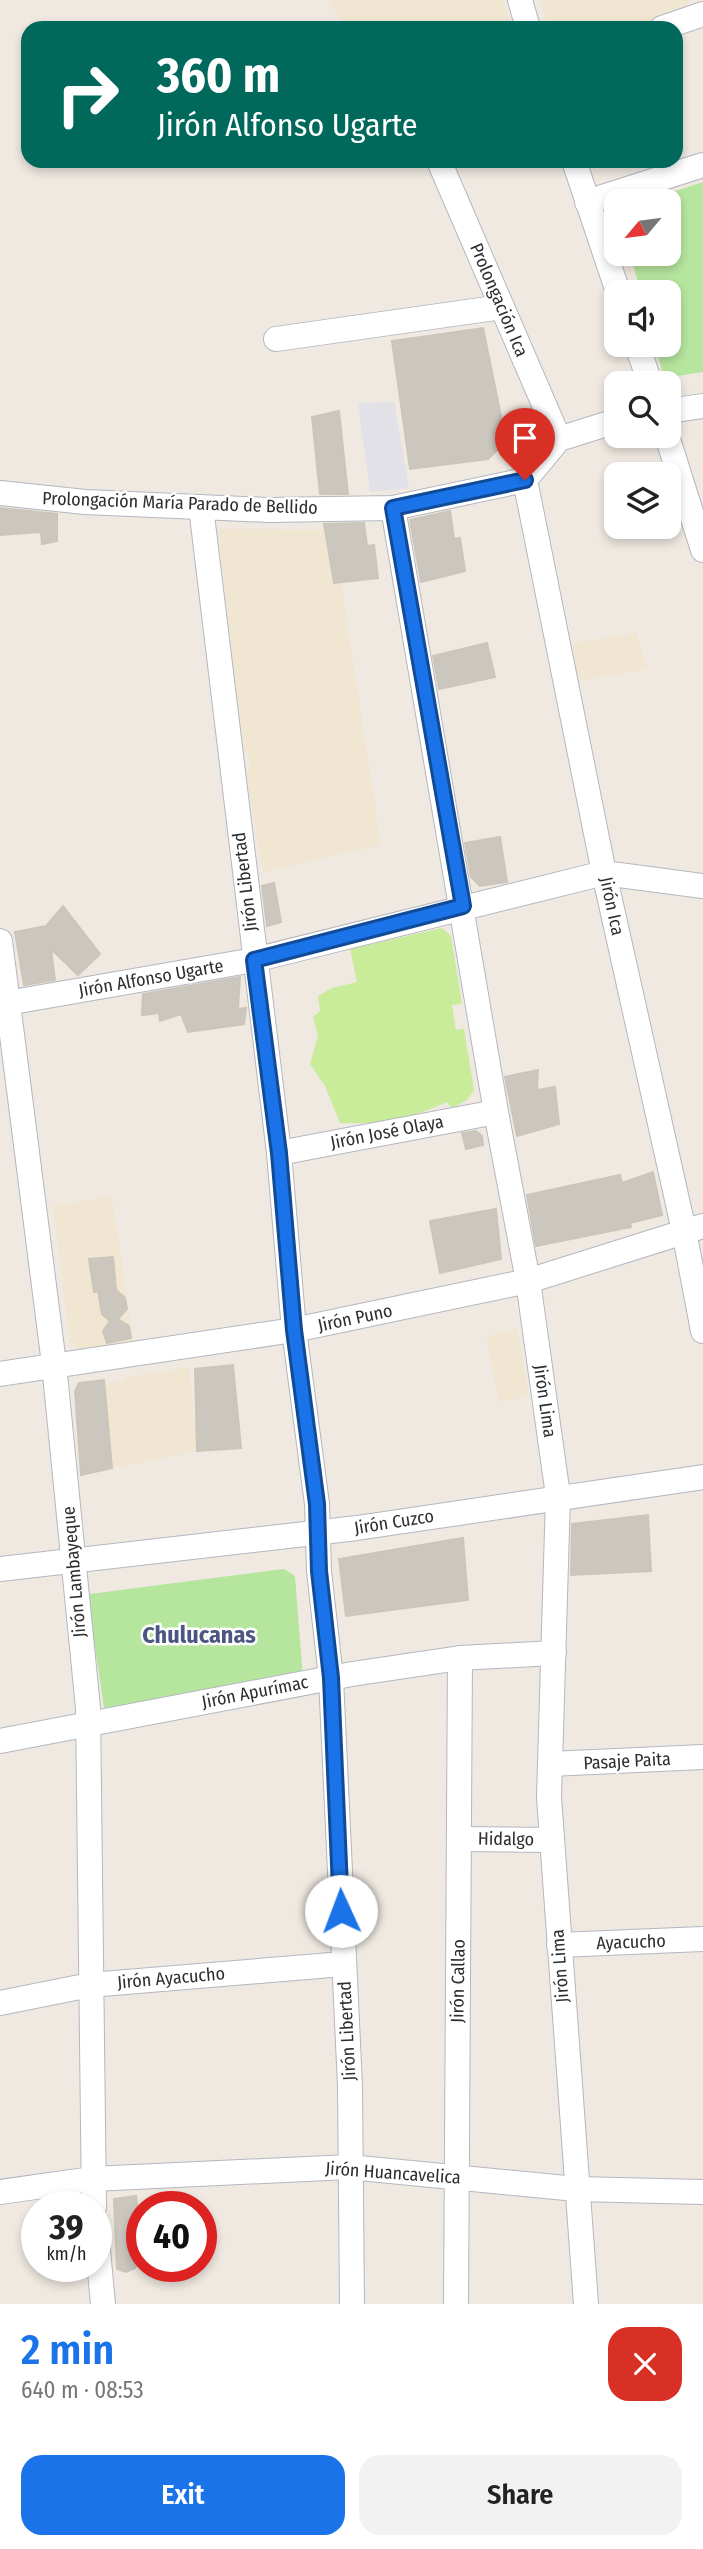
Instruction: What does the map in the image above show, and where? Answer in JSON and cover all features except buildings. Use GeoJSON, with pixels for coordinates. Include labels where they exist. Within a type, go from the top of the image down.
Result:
{"type":"FeatureCollection","features":[{"type":"Feature","properties":{"kind":"street"},"geometry":{"type":"LineString","coordinates":[[520,0],[526,21]]}},
{"type":"Feature","properties":{"kind":"street"},"geometry":{"type":"LineString","coordinates":[[682,21],[703,14]]}},
{"type":"Feature","properties":{"kind":"street"},"geometry":{"type":"LineString","coordinates":[[587,202],[703,165]]}},
{"type":"Feature","properties":{"kind":"street","name":"Prolongación Ica"},"geometry":{"type":"LineString","coordinates":[[442,168],[559,439]]}},
{"type":"Feature","properties":{"kind":"street"},"geometry":{"type":"LineString","coordinates":[[575,168],[614,280]]}},
{"type":"Feature","properties":{"kind":"street"},"geometry":{"type":"LineString","coordinates":[[276,339],[502,307]]}},
{"type":"Feature","properties":{"kind":"street"},"geometry":{"type":"LineString","coordinates":[[681,409],[703,406]]}},
{"type":"Feature","properties":{"kind":"street"},"geometry":{"type":"LineString","coordinates":[[525,480],[559,439],[604,425]]}},
{"type":"Feature","properties":{"kind":"street"},"geometry":{"type":"LineString","coordinates":[[671,448],[703,551]]}},
{"type":"Feature","properties":{"kind":"street","name":"Prolongación María Parado de Bellido"},"geometry":{"type":"LineString","coordinates":[[0,493],[85,502],[269,510],[393,508],[525,480]]}},
{"type":"Feature","properties":{"kind":"street","name":"Jirón Ica"},"geometry":{"type":"LineString","coordinates":[[525,480],[604,873],[694,1229],[703,1331]]}},
{"type":"Feature","properties":{"kind":"street","name":"Jirón Libertad"},"geometry":{"type":"LineString","coordinates":[[201,507],[279,1153],[294,1330],[317,1504],[317,1532],[331,1678],[350,2086],[352,2304]]}},
{"type":"Feature","properties":{"kind":"street","name":"Jirón Lima"},"geometry":{"type":"LineString","coordinates":[[393,508],[496,1112],[528,1281],[558,1496],[550,1764],[552,1840],[586,2304]]}},
{"type":"Feature","properties":{"kind":"street","name":"Jirón Alfonso Ugarte"},"geometry":{"type":"LineString","coordinates":[[7,1003],[254,960],[604,873],[703,886]]}},
{"type":"Feature","properties":{"kind":"street","name":"Jirón Lambayeque"},"geometry":{"type":"LineString","coordinates":[[0,941],[54,1364],[88,1724],[93,2191]]}},
{"type":"Feature","properties":{"kind":"street","name":"Jirón José Olaya"},"geometry":{"type":"LineString","coordinates":[[279,1153],[496,1112]]}},
{"type":"Feature","properties":{"kind":"street","name":"Jirón Puno"},"geometry":{"type":"LineString","coordinates":[[0,1374],[294,1330],[528,1281],[694,1229]]}},
{"type":"Feature","properties":{"kind":"street","name":"Jirón Cuzco"},"geometry":{"type":"LineString","coordinates":[[0,1569],[317,1532],[703,1477]]}},
{"type":"Feature","properties":{"kind":"street","name":"Jirón Apurímac"},"geometry":{"type":"LineString","coordinates":[[0,1741],[331,1678],[460,1658],[554,1653]]}},
{"type":"Feature","properties":{"kind":"street","name":"Jirón Callao"},"geometry":{"type":"LineString","coordinates":[[456,2304],[460,1658]]}},
{"type":"Feature","properties":{"kind":"street","name":"Pasaje Paita"},"geometry":{"type":"LineString","coordinates":[[550,1764],[703,1757]]}},
{"type":"Feature","properties":{"kind":"street","name":"Hidalgo"},"geometry":{"type":"LineString","coordinates":[[460,1839],[552,1840]]}},
{"type":"Feature","properties":{"kind":"street","name":"Ayacucho"},"geometry":{"type":"LineString","coordinates":[[559,1945],[703,1939]]}},
{"type":"Feature","properties":{"kind":"street","name":"Jirón Ayacucho"},"geometry":{"type":"LineString","coordinates":[[0,2003],[90,1985],[343,1964]]}},
{"type":"Feature","properties":{"kind":"street","name":"Jirón Huancavelica"},"geometry":{"type":"LineString","coordinates":[[0,2193],[92,2179],[349,2167],[576,2189],[703,2192]]}},
{"type":"Feature","properties":{"kind":"street"},"geometry":{"type":"LineString","coordinates":[[101,2282],[103,2304]]}},
{"type":"Feature","properties":{"kind":"shaded area"},"geometry":{"type":"Polygon","coordinates":[[[328,0],[503,0],[510,21],[342,21],[328,0]]]}},
{"type":"Feature","properties":{"kind":"shaded area"},"geometry":{"type":"Polygon","coordinates":[[[540,0],[687,0],[690,11],[659,21],[547,21],[540,0]]]}},
{"type":"Feature","properties":{"kind":"shaded area"},"geometry":{"type":"Polygon","coordinates":[[[394,402],[409,488],[370,492],[358,403],[394,402]]]}},
{"type":"Feature","properties":{"kind":"shaded area"},"geometry":{"type":"Polygon","coordinates":[[[218,529],[333,530],[381,845],[263,872],[246,772],[250,768],[248,753],[243,750],[218,529]]]}},
{"type":"Feature","properties":{"kind":"shaded area"},"geometry":{"type":"Polygon","coordinates":[[[636,632],[647,669],[575,682],[568,645],[636,632]]]}},
{"type":"Feature","properties":{"kind":"shaded area"},"geometry":{"type":"Polygon","coordinates":[[[112,1197],[134,1347],[83,1354],[70,1341],[53,1205],[112,1197]]]}},
{"type":"Feature","properties":{"kind":"shaded area"},"geometry":{"type":"Polygon","coordinates":[[[517,1329],[529,1396],[499,1402],[486,1336],[517,1329]]]}},
{"type":"Feature","properties":{"kind":"shaded area"},"geometry":{"type":"Polygon","coordinates":[[[189,1367],[197,1451],[81,1475],[75,1391],[79,1383],[124,1382],[126,1377],[189,1367]]]}},
{"type":"Feature","properties":{"kind":"green space"},"geometry":{"type":"Polygon","coordinates":[[[703,182],[703,372],[681,375],[681,371],[662,371],[658,357],[681,357],[681,280],[638,280],[633,266],[681,266],[681,189],[703,182]]]}},
{"type":"Feature","properties":{"kind":"green space"},"geometry":{"type":"Polygon","coordinates":[[[442,928],[451,936],[462,1004],[452,1005],[456,1030],[464,1029],[474,1090],[467,1100],[452,1108],[447,1102],[395,1119],[369,1123],[340,1123],[325,1086],[310,1064],[318,1036],[313,1017],[320,1011],[318,996],[332,988],[357,982],[350,949],[442,928]]]}},
{"type":"Feature","properties":{"kind":"green space"},"geometry":{"type":"Polygon","coordinates":[[[284,1569],[295,1576],[303,1679],[105,1714],[88,1600],[90,1594],[284,1569]]]}},
{"type":"Feature","properties":{"kind":"district","name":"Chulucanas"},"geometry":{"type":"Point","coordinates":[199,1635]}},
{"type":"Feature","properties":{"kind":"route"},"geometry":{"type":"LineString","coordinates":[[341,1911],[331,1678],[319,1571],[317,1504],[294,1330],[279,1153],[254,960],[463,906],[393,508],[525,480]]}}]}
